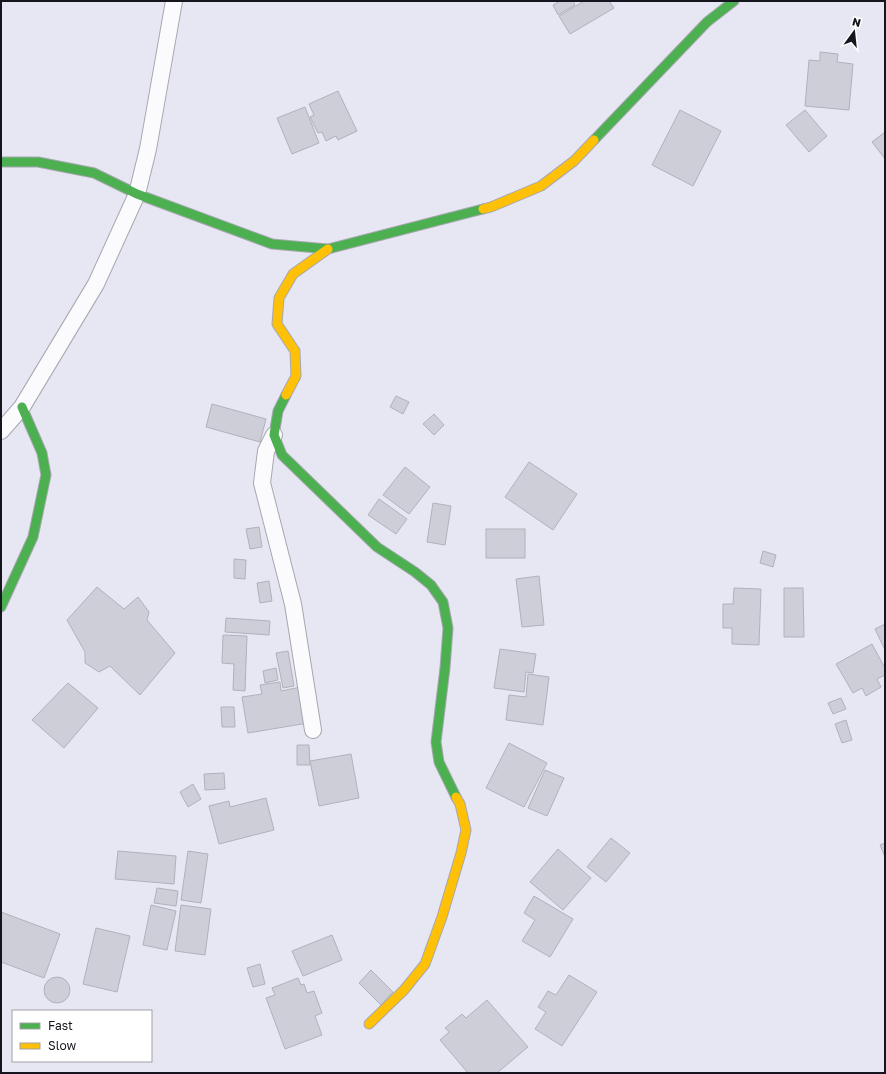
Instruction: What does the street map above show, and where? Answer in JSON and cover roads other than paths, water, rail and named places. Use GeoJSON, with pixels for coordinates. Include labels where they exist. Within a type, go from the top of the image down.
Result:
{"type":"FeatureCollection","features":[{"type":"Feature","properties":{"kind":"street"},"geometry":{"type":"LineString","coordinates":[[1,431],[22,407],[96,284],[137,194],[148,149],[174,1]]}},
{"type":"Feature","properties":{"kind":"street"},"geometry":{"type":"LineString","coordinates":[[1,162],[38,162],[94,173],[137,194],[272,244],[328,249],[491,207],[541,186],[574,161],[707,22],[734,1]]}},
{"type":"Feature","properties":{"kind":"street"},"geometry":{"type":"LineString","coordinates":[[313,730],[293,604],[262,483],[266,451],[274,435],[278,410],[296,376],[295,351],[276,324],[279,298],[293,274],[328,249]]}},
{"type":"Feature","properties":{"kind":"street"},"geometry":{"type":"LineString","coordinates":[[1,607],[33,537],[46,475],[42,453],[22,407]]}},
{"type":"Feature","properties":{"kind":"street"},"geometry":{"type":"LineString","coordinates":[[274,435],[282,455],[377,547],[415,572],[431,585],[443,602],[448,628],[445,668],[436,742],[439,762],[460,804],[466,830],[461,853],[442,917],[425,964],[404,990],[369,1024]]}}]}
